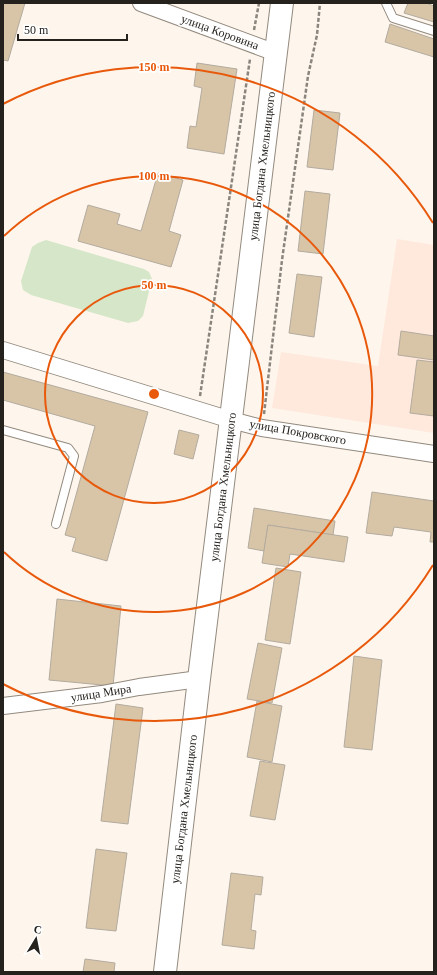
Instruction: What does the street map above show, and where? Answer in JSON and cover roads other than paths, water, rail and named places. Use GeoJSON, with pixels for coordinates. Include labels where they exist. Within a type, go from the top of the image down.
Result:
{"type":"FeatureCollection","features":[{"type":"Feature","properties":{"kind":"street","name":"улица Коровина"},"geometry":{"type":"LineString","coordinates":[[141,3],[276,53]]}},
{"type":"Feature","properties":{"kind":"street","name":"улица Богдана Хмельницкого"},"geometry":{"type":"LineString","coordinates":[[165,972],[199,679],[282,3]]}},
{"type":"Feature","properties":{"kind":"street","name":"улица Покровского"},"geometry":{"type":"LineString","coordinates":[[3,350],[231,420],[262,428],[434,454]]}},
{"type":"Feature","properties":{"kind":"street","name":"улица Мира"},"geometry":{"type":"LineString","coordinates":[[3,706],[102,694],[139,687],[199,679]]}},
{"type":"Feature","properties":{"kind":"lane"},"geometry":{"type":"LineString","coordinates":[[386,3],[393,18],[434,31]]}},
{"type":"Feature","properties":{"kind":"lane"},"geometry":{"type":"LineString","coordinates":[[3,430],[68,448],[74,456],[56,524]]}}]}
